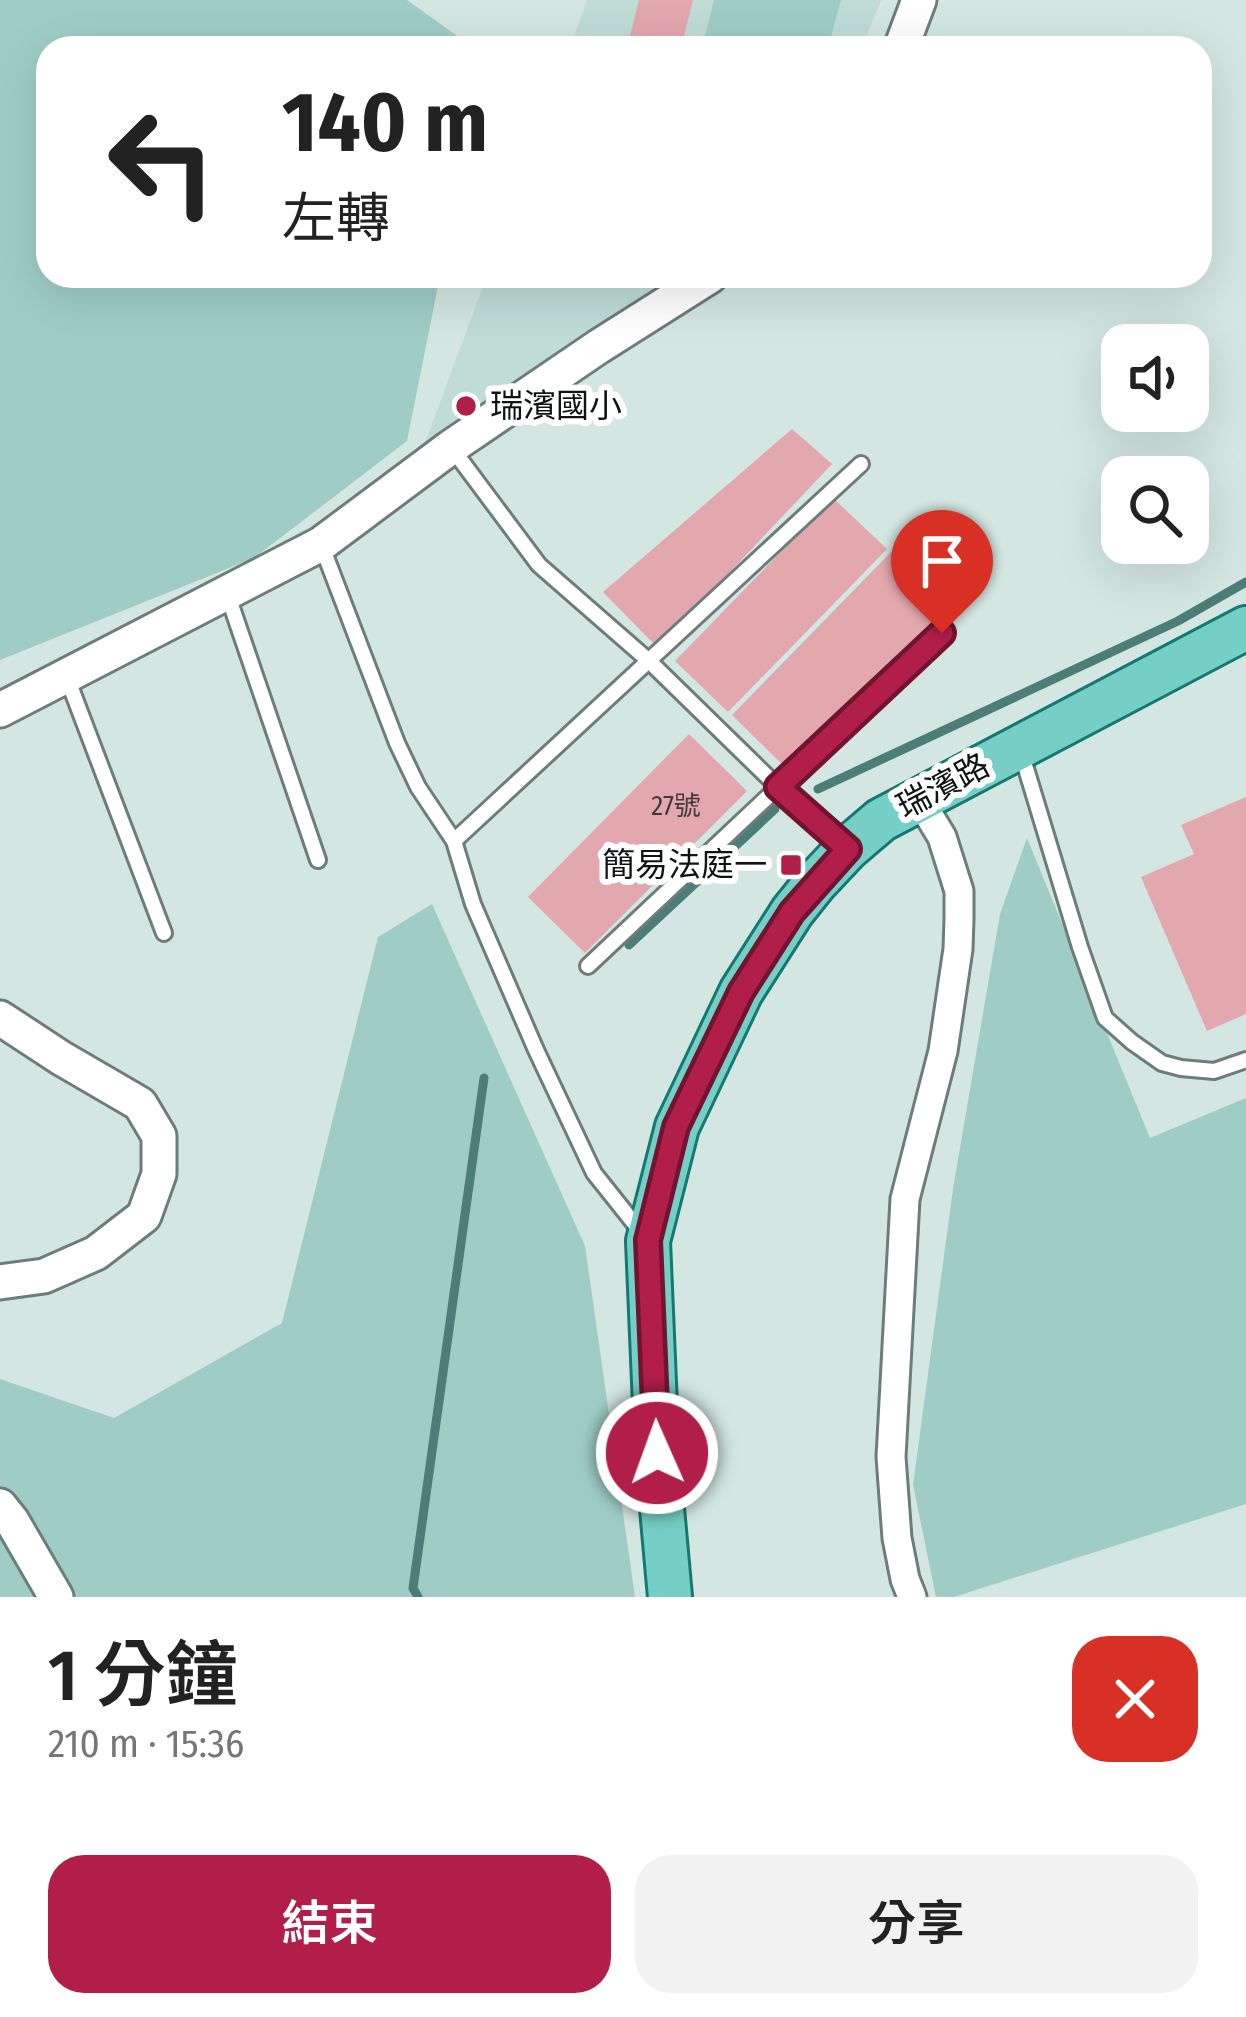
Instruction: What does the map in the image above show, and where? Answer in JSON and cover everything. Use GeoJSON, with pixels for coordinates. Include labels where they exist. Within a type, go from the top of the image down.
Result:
{"type":"FeatureCollection","features":[{"type":"Feature","properties":{"kind":"main road","name":"瑞濱路"},"geometry":{"type":"LineString","coordinates":[[670,1597],[657,1453],[648,1240],[676,1127],[741,992],[792,912],[881,820],[1246,628]]}},
{"type":"Feature","properties":{"kind":"street"},"geometry":{"type":"LineString","coordinates":[[906,36],[919,0]]}},
{"type":"Feature","properties":{"kind":"street"},"geometry":{"type":"LineString","coordinates":[[0,710],[321,544],[451,447],[691,288]]}},
{"type":"Feature","properties":{"kind":"street"},"geometry":{"type":"LineString","coordinates":[[912,1597],[897,1538],[891,1457],[905,1199],[943,1051],[959,920],[959,891],[948,853],[919,799]]}},
{"type":"Feature","properties":{"kind":"street"},"geometry":{"type":"LineString","coordinates":[[0,1018],[140,1104],[159,1136],[159,1174],[144,1216],[96,1253],[44,1276],[0,1282]]}},
{"type":"Feature","properties":{"kind":"street"},"geometry":{"type":"LineString","coordinates":[[0,1506],[56,1597]]}},
{"type":"Feature","properties":{"kind":"lane"},"geometry":{"type":"LineString","coordinates":[[451,447],[539,565],[649,661],[848,849]]}},
{"type":"Feature","properties":{"kind":"lane"},"geometry":{"type":"LineString","coordinates":[[454,841],[861,464]]}},
{"type":"Feature","properties":{"kind":"lane"},"geometry":{"type":"LineString","coordinates":[[321,544],[397,743],[418,787],[454,841],[473,904],[536,1050],[594,1173],[648,1240]]}},
{"type":"Feature","properties":{"kind":"lane"},"geometry":{"type":"LineString","coordinates":[[226,591],[318,860]]}},
{"type":"Feature","properties":{"kind":"lane"},"geometry":{"type":"LineString","coordinates":[[588,966],[942,633]]}},
{"type":"Feature","properties":{"kind":"lane"},"geometry":{"type":"LineString","coordinates":[[66,675],[164,933]]}},
{"type":"Feature","properties":{"kind":"lane"},"geometry":{"type":"LineString","coordinates":[[1019,746],[1106,1018],[1162,1064],[1214,1071],[1246,1060]]}},
{"type":"Feature","properties":{"kind":"shaded area"},"geometry":{"type":"Polygon","coordinates":[[[0,0],[407,0],[457,36],[36,36],[36,288],[438,288],[407,441],[254,558],[0,660],[0,0]]]}},
{"type":"Feature","properties":{"kind":"shaded area"},"geometry":{"type":"Polygon","coordinates":[[[587,0],[881,0],[867,36],[574,36],[587,0]]]}},
{"type":"Feature","properties":{"kind":"shaded area"},"geometry":{"type":"Polygon","coordinates":[[[714,0],[841,0],[831,36],[705,36],[714,0]]]}},
{"type":"Feature","properties":{"kind":"shaded area","name":"瑞濱國小"},"geometry":{"type":"Polygon","coordinates":[[[483,288],[665,288],[420,456],[483,288]]]}},
{"type":"Feature","properties":{"kind":"shaded area"},"geometry":{"type":"Polygon","coordinates":[[[1027,838],[1150,1138],[1246,1098],[1246,1504],[954,1597],[936,1597],[913,1485],[953,1189],[1000,914],[1027,838]]]}},
{"type":"Feature","properties":{"kind":"shaded area"},"geometry":{"type":"Polygon","coordinates":[[[432,904],[585,1246],[635,1597],[0,1597],[0,1379],[114,1418],[282,1323],[378,937],[432,904]]]}},
{"type":"Feature","properties":{"kind":"building"},"geometry":{"type":"Polygon","coordinates":[[[639,0],[693,0],[684,36],[630,36],[639,0]]]}},
{"type":"Feature","properties":{"kind":"building"},"geometry":{"type":"Polygon","coordinates":[[[792,429],[832,464],[658,648],[603,592],[792,429]]]}},
{"type":"Feature","properties":{"kind":"building"},"geometry":{"type":"Polygon","coordinates":[[[833,498],[887,549],[728,712],[675,661],[833,498]]]}},
{"type":"Feature","properties":{"kind":"building"},"geometry":{"type":"Polygon","coordinates":[[[891,552],[948,607],[788,770],[732,715],[891,552]]]}},
{"type":"Feature","properties":{"kind":"building"},"geometry":{"type":"Polygon","coordinates":[[[689,734],[747,791],[585,953],[528,897],[689,734]]]}},
{"type":"Feature","properties":{"kind":"building"},"geometry":{"type":"Polygon","coordinates":[[[1246,797],[1246,1014],[1207,1031],[1141,877],[1194,854],[1181,825],[1246,797]]]}},
{"type":"Feature","properties":{"kind":"waterway"},"geometry":{"type":"LineString","coordinates":[[818,789],[1178,621],[1246,582]]}},
{"type":"Feature","properties":{"kind":"waterway"},"geometry":{"type":"LineString","coordinates":[[629,945],[775,809]]}},
{"type":"Feature","properties":{"kind":"waterway"},"geometry":{"type":"LineString","coordinates":[[418,1597],[413,1588],[484,1078]]}},
{"type":"Feature","properties":{"kind":"place","name":"瑞濱國小"},"geometry":{"type":"Point","coordinates":[466,406]}},
{"type":"Feature","properties":{"kind":"place","name":"簡易法庭一"},"geometry":{"type":"Point","coordinates":[791,865]}},
{"type":"Feature","properties":{"kind":"route"},"geometry":{"type":"LineString","coordinates":[[657,1453],[648,1240],[676,1127],[741,992],[792,912],[848,849],[778,787],[942,633]]}}]}
